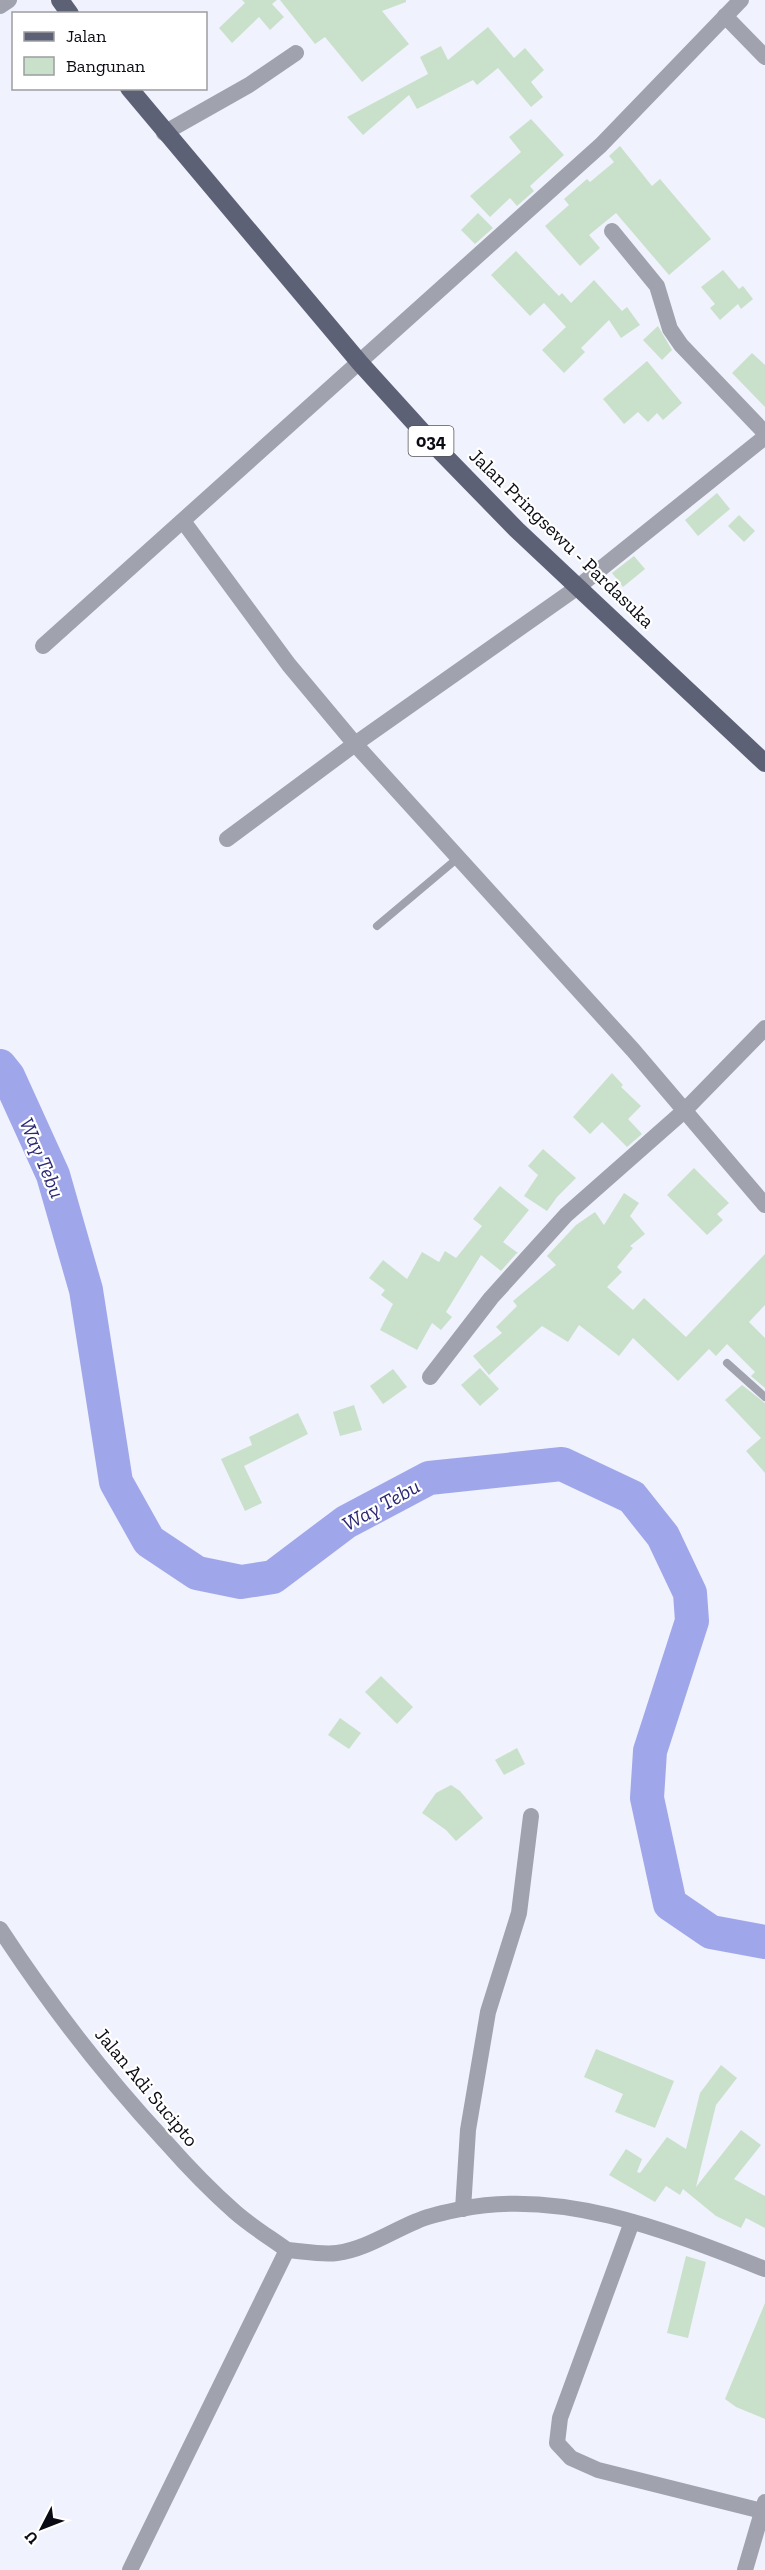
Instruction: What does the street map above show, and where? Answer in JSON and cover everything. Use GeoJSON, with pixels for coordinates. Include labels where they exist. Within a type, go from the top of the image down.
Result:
{"type":"FeatureCollection","features":[{"type":"Feature","properties":{"kind":"main road","name":"Jalan Pringsewu - Pardasuka"},"geometry":{"type":"LineString","coordinates":[[131,90],[164,133],[360,363],[463,474],[578,587],[765,763]]}},
{"type":"Feature","properties":{"kind":"street"},"geometry":{"type":"LineString","coordinates":[[0,6],[9,0]]}},
{"type":"Feature","properties":{"kind":"street"},"geometry":{"type":"LineString","coordinates":[[43,646],[601,145],[741,0]]}},
{"type":"Feature","properties":{"kind":"street"},"geometry":{"type":"LineString","coordinates":[[726,15],[765,57]]}},
{"type":"Feature","properties":{"kind":"street"},"geometry":{"type":"LineString","coordinates":[[164,133],[249,85],[296,53]]}},
{"type":"Feature","properties":{"kind":"street"},"geometry":{"type":"LineString","coordinates":[[227,839],[355,744],[578,587],[765,435],[681,345],[669,329],[657,286],[612,231]]}},
{"type":"Feature","properties":{"kind":"street"},"geometry":{"type":"LineString","coordinates":[[183,521],[289,665],[355,744],[626,1041],[765,1205]]}},
{"type":"Feature","properties":{"kind":"street"},"geometry":{"type":"LineString","coordinates":[[430,1377],[491,1298],[566,1215],[684,1111],[765,1028]]}},
{"type":"Feature","properties":{"kind":"street"},"geometry":{"type":"LineString","coordinates":[[463,2209],[470,2118],[488,2012],[519,1913],[531,1816]]}},
{"type":"Feature","properties":{"kind":"street","name":"Jalan Adi Sucipto"},"geometry":{"type":"LineString","coordinates":[[0,1929],[81,2042],[144,2118],[213,2192],[237,2214],[286,2250]]}},
{"type":"Feature","properties":{"kind":"street"},"geometry":{"type":"LineString","coordinates":[[130,2570],[286,2250],[336,2253],[374,2242],[418,2220],[463,2209],[532,2202],[632,2222],[685,2238],[765,2269]]}},
{"type":"Feature","properties":{"kind":"street"},"geometry":{"type":"LineString","coordinates":[[632,2222],[560,2418],[557,2443],[571,2458],[598,2470],[763,2506],[745,2570]]}},
{"type":"Feature","properties":{"kind":"lane"},"geometry":{"type":"LineString","coordinates":[[377,926],[459,856]]}},
{"type":"Feature","properties":{"kind":"lane"},"geometry":{"type":"LineString","coordinates":[[728,1363],[765,1397]]}},
{"type":"Feature","properties":{"kind":"building"},"geometry":{"type":"Polygon","coordinates":[[[242,0],[277,0],[272,4],[284,17],[270,30],[259,17],[232,43],[219,28],[245,3],[242,0]]]}},
{"type":"Feature","properties":{"kind":"building"},"geometry":{"type":"Polygon","coordinates":[[[280,0],[406,0],[406,2],[382,11],[409,44],[362,82],[325,37],[315,44],[280,0]]]}},
{"type":"Feature","properties":{"kind":"building"},"geometry":{"type":"Polygon","coordinates":[[[488,27],[514,58],[525,48],[544,70],[531,82],[543,97],[531,107],[498,68],[477,85],[473,80],[417,109],[409,95],[363,135],[347,117],[428,74],[420,57],[441,46],[448,60],[488,27]]]}},
{"type":"Feature","properties":{"kind":"building"},"geometry":{"type":"Polygon","coordinates":[[[531,119],[564,155],[530,186],[534,191],[517,206],[510,198],[490,217],[470,196],[521,152],[509,137],[531,119]]]}},
{"type":"Feature","properties":{"kind":"building"},"geometry":{"type":"Polygon","coordinates":[[[620,146],[652,186],[660,179],[711,239],[669,275],[616,213],[589,235],[600,248],[580,266],[545,226],[569,205],[564,199],[587,179],[590,182],[614,162],[609,156],[620,146]]]}},
{"type":"Feature","properties":{"kind":"building"},"geometry":{"type":"Polygon","coordinates":[[[478,213],[493,228],[475,244],[461,230],[478,213]]]}},
{"type":"Feature","properties":{"kind":"building"},"geometry":{"type":"Polygon","coordinates":[[[516,251],[559,296],[562,293],[571,303],[594,280],[622,311],[627,307],[640,325],[621,338],[609,320],[581,348],[585,352],[564,373],[542,350],[566,327],[544,303],[530,316],[491,275],[516,251]]]}},
{"type":"Feature","properties":{"kind":"building"},"geometry":{"type":"Polygon","coordinates":[[[723,270],[739,289],[743,286],[753,299],[741,309],[738,304],[720,320],[710,308],[715,304],[701,287],[723,270]]]}},
{"type":"Feature","properties":{"kind":"building"},"geometry":{"type":"Polygon","coordinates":[[[658,326],[672,350],[662,360],[643,340],[658,326]]]}},
{"type":"Feature","properties":{"kind":"building"},"geometry":{"type":"Polygon","coordinates":[[[752,353],[765,365],[765,407],[732,373],[752,353]]]}},
{"type":"Feature","properties":{"kind":"building"},"geometry":{"type":"Polygon","coordinates":[[[647,361],[682,403],[663,420],[657,413],[648,422],[638,412],[624,424],[603,399],[647,361]]]}},
{"type":"Feature","properties":{"kind":"building"},"geometry":{"type":"Polygon","coordinates":[[[717,493],[730,509],[698,536],[685,520],[717,493]]]}},
{"type":"Feature","properties":{"kind":"building"},"geometry":{"type":"Polygon","coordinates":[[[739,515],[755,531],[744,542],[728,526],[739,515]]]}},
{"type":"Feature","properties":{"kind":"building"},"geometry":{"type":"Polygon","coordinates":[[[634,556],[645,569],[623,587],[612,573],[634,556]]]}},
{"type":"Feature","properties":{"kind":"building"},"geometry":{"type":"Polygon","coordinates":[[[612,1073],[623,1085],[621,1087],[641,1106],[628,1119],[642,1134],[627,1147],[602,1122],[590,1134],[573,1117],[612,1073]]]}},
{"type":"Feature","properties":{"kind":"building"},"geometry":{"type":"Polygon","coordinates":[[[543,1149],[576,1178],[547,1211],[524,1196],[538,1175],[528,1166],[543,1149]]]}},
{"type":"Feature","properties":{"kind":"building"},"geometry":{"type":"Polygon","coordinates":[[[694,1168],[729,1203],[717,1214],[723,1220],[707,1235],[667,1195],[694,1168]]]}},
{"type":"Feature","properties":{"kind":"building"},"geometry":{"type":"Polygon","coordinates":[[[500,1186],[529,1210],[503,1242],[518,1253],[501,1271],[481,1255],[446,1312],[452,1317],[441,1330],[432,1323],[417,1350],[380,1330],[393,1304],[381,1295],[385,1290],[369,1278],[383,1260],[407,1279],[422,1252],[439,1262],[445,1251],[456,1258],[482,1226],[473,1219],[500,1186]]]}},
{"type":"Feature","properties":{"kind":"building"},"geometry":{"type":"Polygon","coordinates":[[[624,1193],[639,1203],[630,1216],[645,1234],[630,1246],[633,1248],[617,1267],[622,1272],[607,1287],[633,1310],[644,1298],[686,1337],[765,1254],[765,1305],[749,1322],[765,1338],[765,1388],[751,1376],[755,1372],[727,1344],[716,1356],[709,1349],[678,1381],[633,1338],[619,1356],[579,1325],[568,1342],[542,1326],[489,1375],[473,1356],[502,1333],[496,1327],[517,1306],[513,1301],[556,1265],[547,1256],[576,1225],[595,1212],[604,1225],[624,1193]]]}},
{"type":"Feature","properties":{"kind":"building"},"geometry":{"type":"Polygon","coordinates":[[[480,1368],[499,1389],[480,1406],[461,1385],[480,1368]]]}},
{"type":"Feature","properties":{"kind":"building"},"geometry":{"type":"Polygon","coordinates":[[[393,1369],[407,1387],[383,1404],[370,1386],[393,1369]]]}},
{"type":"Feature","properties":{"kind":"building"},"geometry":{"type":"Polygon","coordinates":[[[742,1385],[765,1403],[765,1473],[746,1451],[761,1438],[725,1400],[742,1385]]]}},
{"type":"Feature","properties":{"kind":"building"},"geometry":{"type":"Polygon","coordinates":[[[354,1405],[362,1430],[340,1436],[333,1412],[354,1405]]]}},
{"type":"Feature","properties":{"kind":"building"},"geometry":{"type":"Polygon","coordinates":[[[298,1413],[308,1434],[244,1466],[262,1503],[245,1511],[221,1459],[252,1445],[249,1437],[298,1413]]]}},
{"type":"Feature","properties":{"kind":"building"},"geometry":{"type":"Polygon","coordinates":[[[381,1676],[413,1707],[397,1724],[365,1692],[381,1676]]]}},
{"type":"Feature","properties":{"kind":"building"},"geometry":{"type":"Polygon","coordinates":[[[340,1718],[361,1733],[349,1749],[328,1735],[340,1718]]]}},
{"type":"Feature","properties":{"kind":"building"},"geometry":{"type":"Polygon","coordinates":[[[517,1748],[525,1764],[504,1775],[495,1760],[517,1748]]]}},
{"type":"Feature","properties":{"kind":"building"},"geometry":{"type":"Polygon","coordinates":[[[451,1785],[460,1791],[483,1818],[456,1841],[446,1830],[422,1813],[436,1793],[451,1785]]]}},
{"type":"Feature","properties":{"kind":"building"},"geometry":{"type":"Polygon","coordinates":[[[596,2049],[674,2081],[655,2128],[615,2112],[623,2094],[584,2077],[596,2049]]]}},
{"type":"Feature","properties":{"kind":"building"},"geometry":{"type":"Polygon","coordinates":[[[721,2065],[737,2078],[716,2105],[696,2187],[741,2130],[761,2145],[734,2179],[765,2196],[765,2228],[746,2218],[741,2228],[716,2216],[683,2189],[680,2195],[666,2186],[655,2202],[609,2175],[626,2149],[642,2159],[637,2172],[640,2173],[667,2137],[686,2149],[700,2093],[721,2065]]]}},
{"type":"Feature","properties":{"kind":"building"},"geometry":{"type":"Polygon","coordinates":[[[686,2256],[706,2262],[688,2338],[667,2333],[686,2256]]]}},
{"type":"Feature","properties":{"kind":"building"},"geometry":{"type":"Polygon","coordinates":[[[765,2303],[765,2419],[736,2407],[725,2399],[765,2303]]]}},
{"type":"Feature","properties":{"kind":"waterway","name":"Way Tebu"},"geometry":{"type":"LineString","coordinates":[[0,1066],[8,1076],[53,1175],[86,1290],[116,1482],[149,1541],[197,1573],[241,1582],[273,1577],[346,1522],[429,1478],[562,1464],[632,1497],[663,1536],[690,1593],[692,1621],[650,1751],[647,1798],[670,1904],[711,1932],[765,1942]]}}]}
